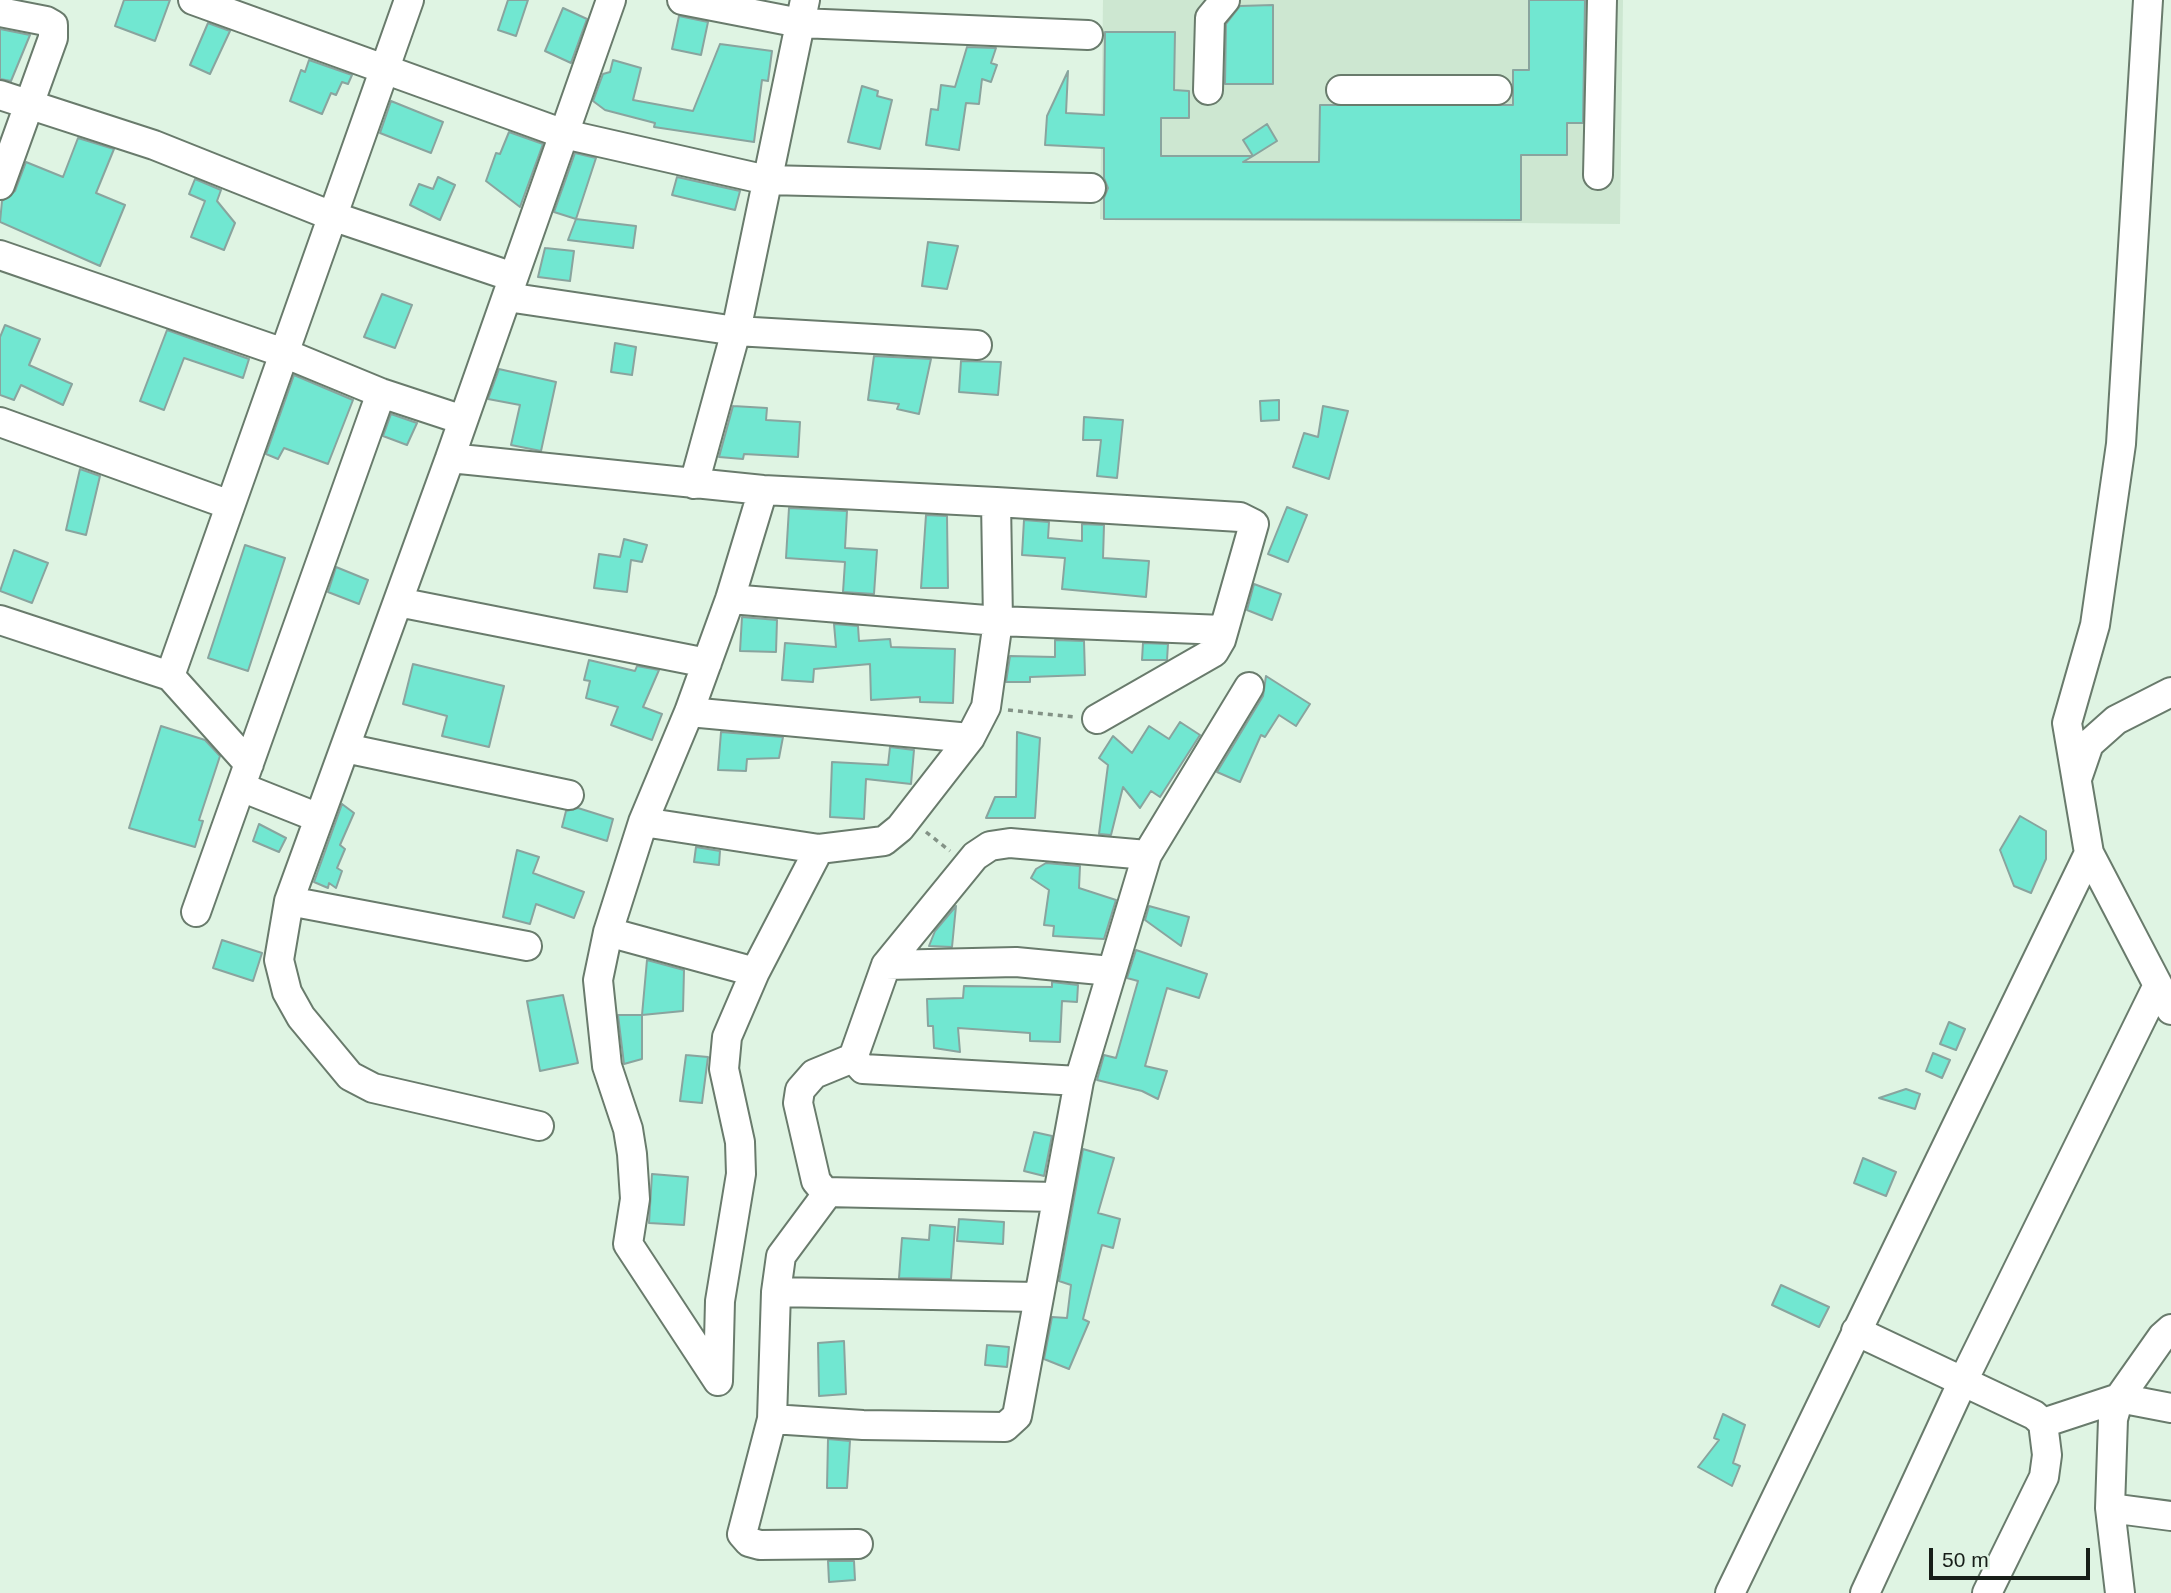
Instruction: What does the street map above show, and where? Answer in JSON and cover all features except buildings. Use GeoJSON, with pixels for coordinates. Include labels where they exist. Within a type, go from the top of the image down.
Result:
{"type":"FeatureCollection","features":[{"type":"Feature","properties":{"kind":"street"},"geometry":{"type":"LineString","coordinates":[[193,0],[385,67],[564,134],[767,180],[1091,188]]}},
{"type":"Feature","properties":{"kind":"street"},"geometry":{"type":"LineString","coordinates":[[170,676],[409,0]]}},
{"type":"Feature","properties":{"kind":"street"},"geometry":{"type":"LineString","coordinates":[[539,1126],[373,1088],[350,1076],[301,1017],[287,992],[279,960],[289,901],[450,458],[611,0]]}},
{"type":"Feature","properties":{"kind":"street"},"geometry":{"type":"LineString","coordinates":[[682,0],[1088,35]]}},
{"type":"Feature","properties":{"kind":"street"},"geometry":{"type":"LineString","coordinates":[[1208,90],[1210,18],[1225,0]]}},
{"type":"Feature","properties":{"kind":"street"},"geometry":{"type":"LineString","coordinates":[[1598,175],[1602,0]]}},
{"type":"Feature","properties":{"kind":"street"},"geometry":{"type":"LineString","coordinates":[[1865,1593],[1963,1381],[2164,998],[2089,853],[2067,723],[2095,625],[2121,444],[2148,0]]}},
{"type":"Feature","properties":{"kind":"street"},"geometry":{"type":"LineString","coordinates":[[0,12],[46,21],[53,25],[53,38],[0,185]]}},
{"type":"Feature","properties":{"kind":"street"},"geometry":{"type":"LineString","coordinates":[[694,484],[736,331],[802,12]]}},
{"type":"Feature","properties":{"kind":"street"},"geometry":{"type":"LineString","coordinates":[[1341,90],[1497,90]]}},
{"type":"Feature","properties":{"kind":"street"},"geometry":{"type":"LineString","coordinates":[[0,94],[154,145],[510,287],[736,331],[976,345]]}},
{"type":"Feature","properties":{"kind":"street"},"geometry":{"type":"LineString","coordinates":[[0,255],[284,353],[381,393],[463,420]]}},
{"type":"Feature","properties":{"kind":"street"},"geometry":{"type":"LineString","coordinates":[[196,912],[381,393]]}},
{"type":"Feature","properties":{"kind":"street"},"geometry":{"type":"LineString","coordinates":[[0,422],[230,505]]}},
{"type":"Feature","properties":{"kind":"street"},"geometry":{"type":"LineString","coordinates":[[450,458],[763,490],[1248,519],[1254,524],[1214,652],[1097,719]]}},
{"type":"Feature","properties":{"kind":"street"},"geometry":{"type":"LineString","coordinates":[[763,490],[730,599],[707,663],[643,822],[608,932],[598,980],[607,1066],[628,1129],[632,1154],[635,1199],[628,1244],[718,1381],[720,1301],[741,1174],[740,1142],[724,1069],[727,1037],[755,972],[819,849]]}},
{"type":"Feature","properties":{"kind":"street"},"geometry":{"type":"LineString","coordinates":[[643,822],[819,849],[884,841],[908,818],[970,738],[986,707],[999,621],[996,502]]}},
{"type":"Feature","properties":{"kind":"street"},"geometry":{"type":"LineString","coordinates":[[730,599],[999,621],[1223,630]]}},
{"type":"Feature","properties":{"kind":"street"},"geometry":{"type":"LineString","coordinates":[[398,602],[707,663]]}},
{"type":"Feature","properties":{"kind":"street"},"geometry":{"type":"LineString","coordinates":[[0,620],[170,676],[245,776],[320,818]]}},
{"type":"Feature","properties":{"kind":"street"},"geometry":{"type":"LineString","coordinates":[[772,1419],[863,1425],[1005,1427],[1017,1416],[1079,1081],[1147,855],[1249,687]]}},
{"type":"Feature","properties":{"kind":"street"},"geometry":{"type":"LineString","coordinates":[[2078,776],[2089,744],[2116,720],[2171,692]]}},
{"type":"Feature","properties":{"kind":"street"},"geometry":{"type":"LineString","coordinates":[[689,712],[970,738]]}},
{"type":"Feature","properties":{"kind":"street"},"geometry":{"type":"LineString","coordinates":[[345,748],[569,795]]}},
{"type":"Feature","properties":{"kind":"street"},"geometry":{"type":"LineString","coordinates":[[858,1544],[760,1545],[749,1542],[741,1534],[772,1419],[776,1292],[781,1255],[824,1198],[825,1192],[816,1181],[798,1103],[800,1090],[814,1074],[853,1058],[886,965],[968,866],[990,846],[1010,843],[1147,855]]}},
{"type":"Feature","properties":{"kind":"street"},"geometry":{"type":"LineString","coordinates":[[1730,1593],[2089,853]]}},
{"type":"Feature","properties":{"kind":"street"},"geometry":{"type":"LineString","coordinates":[[289,901],[527,946]]}},
{"type":"Feature","properties":{"kind":"street"},"geometry":{"type":"LineString","coordinates":[[608,932],[755,972]]}},
{"type":"Feature","properties":{"kind":"street"},"geometry":{"type":"LineString","coordinates":[[886,965],[1016,962],[1111,971]]}},
{"type":"Feature","properties":{"kind":"street"},"geometry":{"type":"LineString","coordinates":[[853,1058],[863,1069],[1079,1081]]}},
{"type":"Feature","properties":{"kind":"street"},"geometry":{"type":"LineString","coordinates":[[825,1192],[1056,1197]]}},
{"type":"Feature","properties":{"kind":"street"},"geometry":{"type":"LineString","coordinates":[[776,1292],[1037,1297]]}},
{"type":"Feature","properties":{"kind":"street"},"geometry":{"type":"LineString","coordinates":[[2120,1593],[2110,1508],[2113,1419],[2119,1398],[2162,1337],[2171,1329]]}},
{"type":"Feature","properties":{"kind":"street"},"geometry":{"type":"LineString","coordinates":[[1856,1331],[2048,1421],[2119,1398],[2171,1408]]}},
{"type":"Feature","properties":{"kind":"street"},"geometry":{"type":"LineString","coordinates":[[1987,1593],[2044,1477],[2048,1421]]}},
{"type":"Feature","properties":{"kind":"street"},"geometry":{"type":"LineString","coordinates":[[2110,1508],[2171,1516]]}},
{"type":"Feature","properties":{"kind":"path"},"geometry":{"type":"LineString","coordinates":[[986,707],[1097,719]]}},
{"type":"Feature","properties":{"kind":"path"},"geometry":{"type":"LineString","coordinates":[[908,818],[968,866]]}},
{"type":"Feature","properties":{"kind":"shaded area"},"geometry":{"type":"Polygon","coordinates":[[[1103,0],[1623,0],[1620,224],[1100,219],[1103,0]]]}}]}
